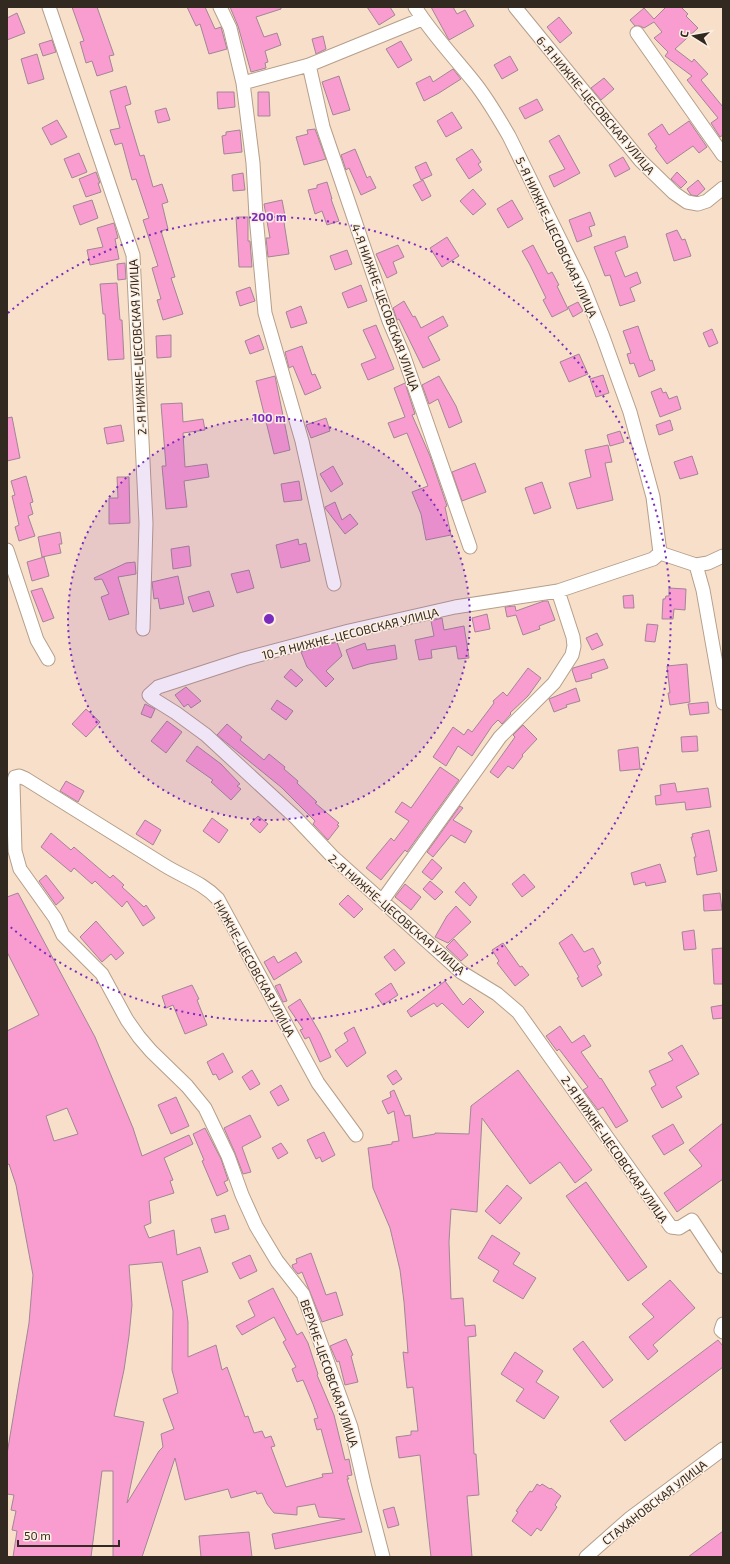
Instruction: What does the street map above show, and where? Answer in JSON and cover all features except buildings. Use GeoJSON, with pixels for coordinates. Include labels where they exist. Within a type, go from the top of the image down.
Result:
{"type":"FeatureCollection","features":[{"type":"Feature","properties":{"kind":"street","name":"2-Я НИЖНЕ-ЦЕСОВСКАЯ УЛИЦА"},"geometry":{"type":"LineString","coordinates":[[49,7],[133,255],[146,523],[143,629]]}},
{"type":"Feature","properties":{"kind":"street"},"geometry":{"type":"LineString","coordinates":[[220,7],[230,28],[243,83],[253,169],[265,313],[302,441],[334,584]]}},
{"type":"Feature","properties":{"kind":"street","name":"5-Я НИЖНЕ-ЦЕСОВСКАЯ УЛИЦА"},"geometry":{"type":"LineString","coordinates":[[414,7],[422,19],[475,83],[510,136],[582,284],[604,337],[630,412],[652,491],[660,553]]}},
{"type":"Feature","properties":{"kind":"street","name":"6-Я НИЖНЕ-ЦЕСОВСКАЯ УЛИЦА"},"geometry":{"type":"LineString","coordinates":[[515,7],[640,160],[674,193],[687,202],[698,204],[707,201],[723,188]]}},
{"type":"Feature","properties":{"kind":"street"},"geometry":{"type":"LineString","coordinates":[[243,83],[309,65],[422,19]]}},
{"type":"Feature","properties":{"kind":"street"},"geometry":{"type":"LineString","coordinates":[[637,33],[723,155]]}},
{"type":"Feature","properties":{"kind":"street","name":"4-Я НИЖНЕ-ЦЕСОВСКАЯ УЛИЦА"},"geometry":{"type":"LineString","coordinates":[[309,65],[323,127],[470,547]]}},
{"type":"Feature","properties":{"kind":"street"},"geometry":{"type":"LineString","coordinates":[[7,550],[37,640],[48,659]]}},
{"type":"Feature","properties":{"kind":"street"},"geometry":{"type":"LineString","coordinates":[[660,553],[696,565],[708,563],[723,556]]}},
{"type":"Feature","properties":{"kind":"street","name":"10-Я НИЖНЕ-ЦЕСОВСКАЯ УЛИЦА"},"geometry":{"type":"LineString","coordinates":[[150,695],[158,687],[244,659],[341,633],[454,607],[558,591],[653,559],[660,553]]}},
{"type":"Feature","properties":{"kind":"street"},"geometry":{"type":"LineString","coordinates":[[696,565],[703,590],[723,703]]}},
{"type":"Feature","properties":{"kind":"street"},"geometry":{"type":"LineString","coordinates":[[382,901],[500,737],[554,683],[572,655],[574,646],[573,637],[558,591]]}},
{"type":"Feature","properties":{"kind":"street","name":"2-Я НИЖНЕ-ЦЕСОВСКАЯ УЛИЦА"},"geometry":{"type":"LineString","coordinates":[[150,695],[152,698],[172,710],[206,735],[296,818],[332,856],[461,972],[505,1000],[518,1012],[671,1227],[679,1228],[692,1220],[723,1267]]}},
{"type":"Feature","properties":{"kind":"street","name":"НИЖНЕ-ЦЕСОВСКАЯ УЛИЦА"},"geometry":{"type":"LineString","coordinates":[[17,776],[26,779],[172,870],[201,884],[218,899],[318,1083],[356,1135]]}},
{"type":"Feature","properties":{"kind":"street","name":"ВЕРХНЕ-ЦЕСОВСКАЯ УЛИЦА"},"geometry":{"type":"LineString","coordinates":[[17,776],[13,781],[15,844],[17,862],[20,869],[55,918],[66,939],[102,974],[127,1020],[139,1037],[151,1051],[187,1086],[205,1108],[228,1156],[242,1195],[256,1226],[277,1261],[303,1294],[351,1427],[383,1557]]}},
{"type":"Feature","properties":{"kind":"street"},"geometry":{"type":"LineString","coordinates":[[723,1324],[721,1330],[723,1332]]}},
{"type":"Feature","properties":{"kind":"street","name":"СТАХАНОВСКАЯ УЛИЦА"},"geometry":{"type":"LineString","coordinates":[[586,1557],[629,1519],[723,1449]]}}]}
